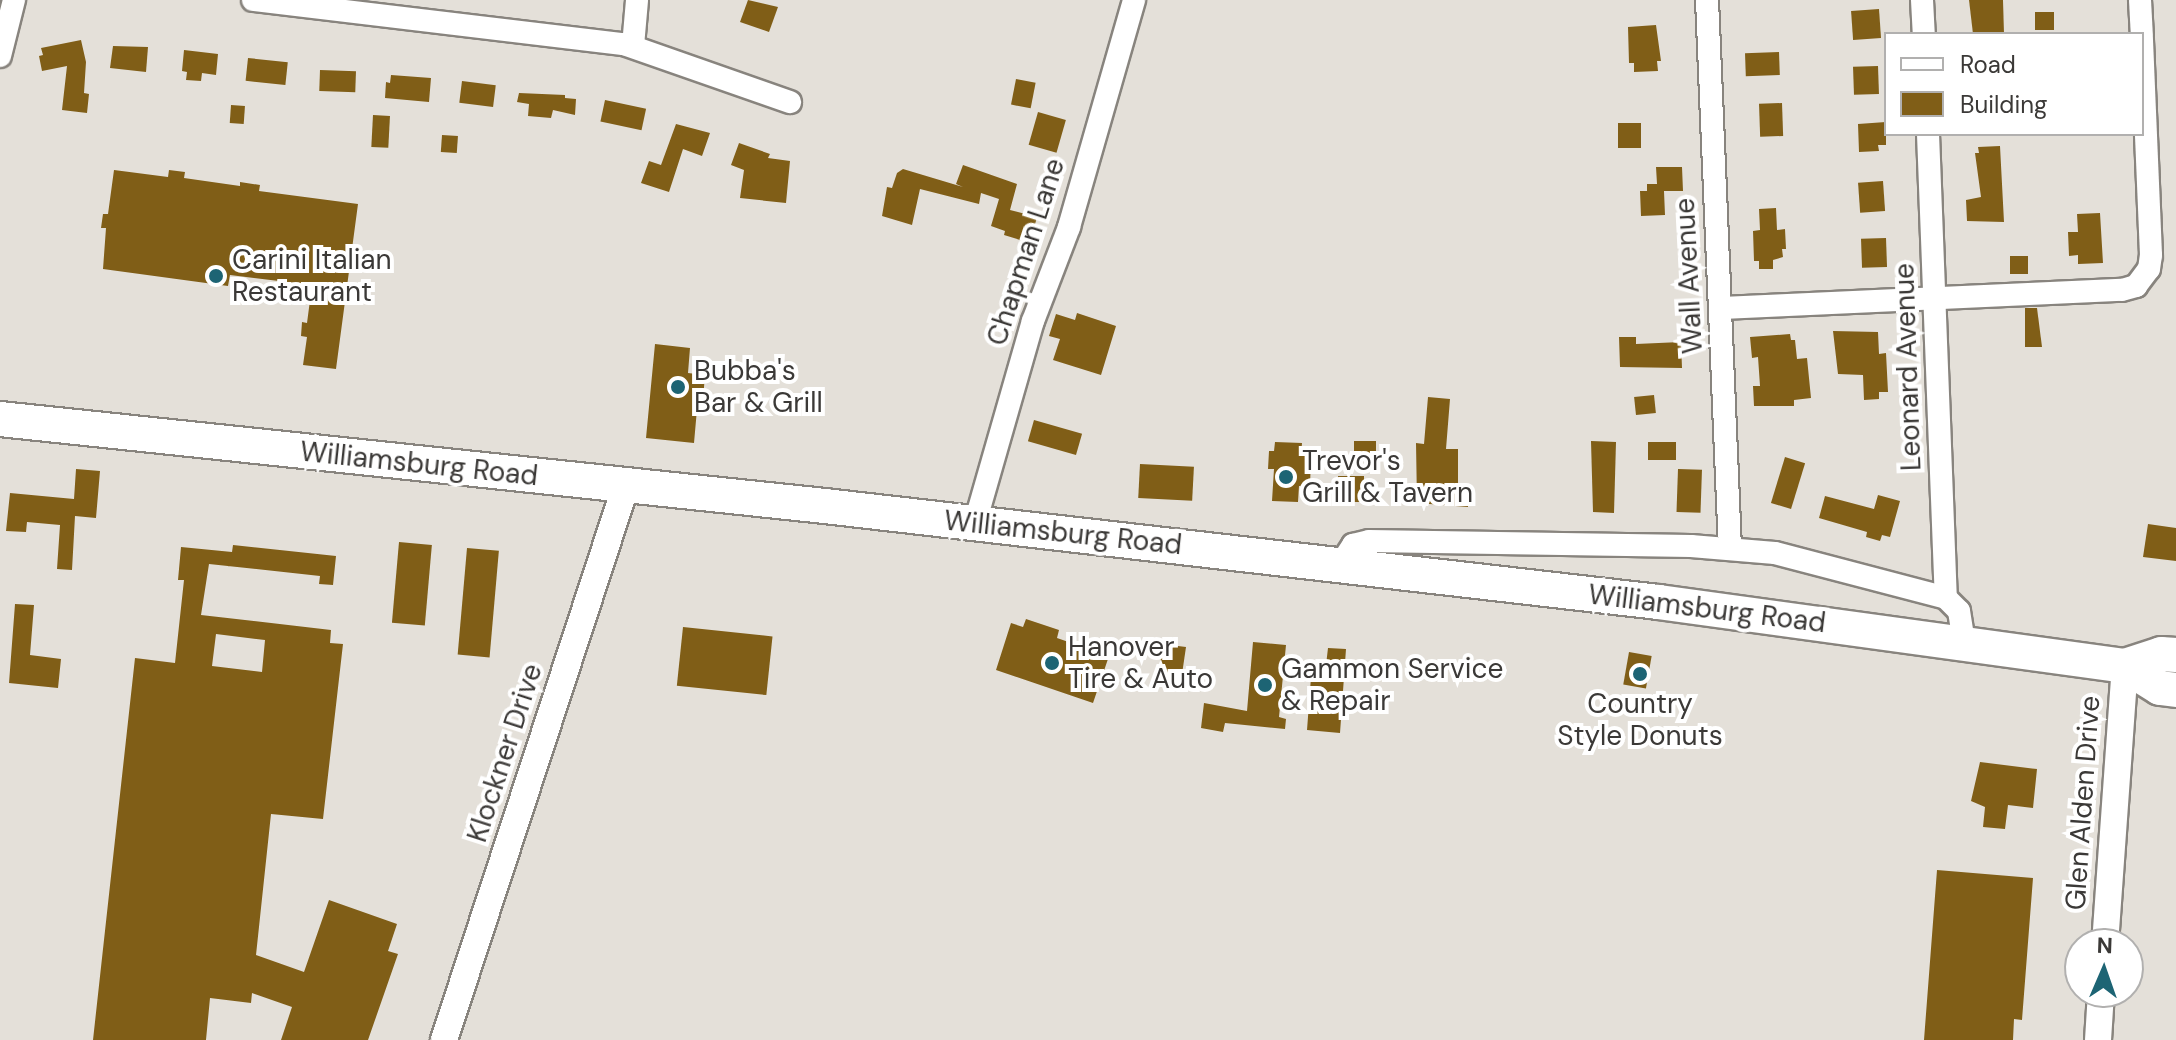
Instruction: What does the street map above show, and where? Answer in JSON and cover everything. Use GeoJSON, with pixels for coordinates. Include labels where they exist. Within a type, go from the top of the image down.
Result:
{"type":"FeatureCollection","features":[{"type":"Feature","properties":{"kind":"main road","name":"Williamsburg Road"},"geometry":{"type":"LineString","coordinates":[[0,419],[975,523],[1658,602],[2125,666],[2160,688],[2176,690]]}},
{"type":"Feature","properties":{"kind":"main road","name":"Williamsburg Road"},"geometry":{"type":"LineString","coordinates":[[2125,666],[2161,654],[2176,655]]}},
{"type":"Feature","properties":{"kind":"street"},"geometry":{"type":"LineString","coordinates":[[0,56],[14,0]]}},
{"type":"Feature","properties":{"kind":"street"},"geometry":{"type":"LineString","coordinates":[[253,0],[347,5],[633,46],[790,102]]}},
{"type":"Feature","properties":{"kind":"street"},"geometry":{"type":"LineString","coordinates":[[633,46],[637,0]]}},
{"type":"Feature","properties":{"kind":"street","name":"Chapman Lane"},"geometry":{"type":"LineString","coordinates":[[975,523],[1033,321],[1069,227],[1134,0]]}},
{"type":"Feature","properties":{"kind":"street","name":"Wall Avenue"},"geometry":{"type":"LineString","coordinates":[[1707,0],[1730,548]]}},
{"type":"Feature","properties":{"kind":"street"},"geometry":{"type":"LineString","coordinates":[[1922,0],[1924,32]]}},
{"type":"Feature","properties":{"kind":"street"},"geometry":{"type":"LineString","coordinates":[[2140,0],[2142,32]]}},
{"type":"Feature","properties":{"kind":"street"},"geometry":{"type":"LineString","coordinates":[[1722,308],[2122,290],[2141,282],[2149,269],[2151,255],[2144,85]]}},
{"type":"Feature","properties":{"kind":"street","name":"Leonard Avenue"},"geometry":{"type":"LineString","coordinates":[[1928,136],[1946,598]]}},
{"type":"Feature","properties":{"kind":"street","name":"Klockner Drive"},"geometry":{"type":"LineString","coordinates":[[444,1040],[626,485]]}},
{"type":"Feature","properties":{"kind":"street"},"geometry":{"type":"LineString","coordinates":[[1340,565],[1353,545],[1369,541],[1730,548],[1775,553],[1946,598],[1959,611],[1964,644]]}},
{"type":"Feature","properties":{"kind":"street","name":"Glen Alden Drive"},"geometry":{"type":"LineString","coordinates":[[2106,928],[2125,666]]}},
{"type":"Feature","properties":{"kind":"street"},"geometry":{"type":"LineString","coordinates":[[2098,1040],[2100,1008]]}},
{"type":"Feature","properties":{"kind":"building"},"geometry":{"type":"Polygon","coordinates":[[[748,0],[778,7],[769,32],[740,22],[748,0]]]}},
{"type":"Feature","properties":{"kind":"building"},"geometry":{"type":"Polygon","coordinates":[[[1969,0],[2003,0],[2004,32],[1973,32],[1969,0]]]}},
{"type":"Feature","properties":{"kind":"building"},"geometry":{"type":"Polygon","coordinates":[[[1879,9],[1881,38],[1853,40],[1851,11],[1879,9]]]}},
{"type":"Feature","properties":{"kind":"building"},"geometry":{"type":"Polygon","coordinates":[[[2035,12],[2054,12],[2054,30],[2035,30],[2035,12]]]}},
{"type":"Feature","properties":{"kind":"building"},"geometry":{"type":"Polygon","coordinates":[[[1656,25],[1661,61],[1657,61],[1658,71],[1634,72],[1634,63],[1629,63],[1628,27],[1656,25]]]}},
{"type":"Feature","properties":{"kind":"building"},"geometry":{"type":"Polygon","coordinates":[[[81,40],[86,62],[84,93],[89,94],[87,113],[62,110],[67,66],[42,71],[39,56],[43,55],[41,48],[81,40]]]}},
{"type":"Feature","properties":{"kind":"building"},"geometry":{"type":"Polygon","coordinates":[[[113,46],[148,47],[146,72],[110,68],[113,46]]]}},
{"type":"Feature","properties":{"kind":"building"},"geometry":{"type":"Polygon","coordinates":[[[184,50],[218,54],[216,75],[202,73],[201,81],[186,80],[187,72],[182,71],[184,50]]]}},
{"type":"Feature","properties":{"kind":"building"},"geometry":{"type":"Polygon","coordinates":[[[1779,52],[1780,75],[1746,76],[1745,53],[1779,52]]]}},
{"type":"Feature","properties":{"kind":"building"},"geometry":{"type":"Polygon","coordinates":[[[248,58],[288,62],[285,85],[246,81],[248,58]]]}},
{"type":"Feature","properties":{"kind":"building"},"geometry":{"type":"Polygon","coordinates":[[[1878,66],[1879,94],[1854,95],[1853,67],[1878,66]]]}},
{"type":"Feature","properties":{"kind":"building"},"geometry":{"type":"Polygon","coordinates":[[[320,70],[356,71],[355,92],[319,91],[320,70]]]}},
{"type":"Feature","properties":{"kind":"building"},"geometry":{"type":"Polygon","coordinates":[[[391,75],[431,78],[429,102],[385,98],[386,82],[390,83],[391,75]]]}},
{"type":"Feature","properties":{"kind":"building"},"geometry":{"type":"Polygon","coordinates":[[[1016,79],[1036,83],[1031,108],[1011,105],[1016,79]]]}},
{"type":"Feature","properties":{"kind":"building"},"geometry":{"type":"Polygon","coordinates":[[[462,81],[496,85],[493,107],[459,103],[462,81]]]}},
{"type":"Feature","properties":{"kind":"building"},"geometry":{"type":"Polygon","coordinates":[[[519,93],[565,95],[565,98],[576,99],[575,115],[553,110],[551,118],[528,116],[529,104],[517,102],[519,93]]]}},
{"type":"Feature","properties":{"kind":"building"},"geometry":{"type":"Polygon","coordinates":[[[605,100],[646,109],[642,130],[600,122],[605,100]]]}},
{"type":"Feature","properties":{"kind":"building"},"geometry":{"type":"Polygon","coordinates":[[[1782,103],[1783,136],[1760,137],[1759,104],[1782,103]]]}},
{"type":"Feature","properties":{"kind":"building"},"geometry":{"type":"Polygon","coordinates":[[[231,105],[245,106],[244,124],[230,123],[231,105]]]}},
{"type":"Feature","properties":{"kind":"building"},"geometry":{"type":"Polygon","coordinates":[[[1038,112],[1066,120],[1057,153],[1029,145],[1038,112]]]}},
{"type":"Feature","properties":{"kind":"building"},"geometry":{"type":"Polygon","coordinates":[[[373,115],[390,116],[388,148],[371,147],[373,115]]]}},
{"type":"Feature","properties":{"kind":"building"},"geometry":{"type":"Polygon","coordinates":[[[1884,122],[1886,145],[1878,145],[1879,151],[1859,152],[1858,124],[1884,122]]]}},
{"type":"Feature","properties":{"kind":"building"},"geometry":{"type":"Polygon","coordinates":[[[1618,123],[1641,123],[1641,148],[1618,148],[1618,123]]]}},
{"type":"Feature","properties":{"kind":"building"},"geometry":{"type":"Polygon","coordinates":[[[676,124],[710,133],[702,156],[683,149],[669,192],[641,183],[649,161],[661,165],[676,124]]]}},
{"type":"Feature","properties":{"kind":"building"},"geometry":{"type":"Polygon","coordinates":[[[442,135],[458,136],[457,153],[441,152],[442,135]]]}},
{"type":"Feature","properties":{"kind":"building"},"geometry":{"type":"Polygon","coordinates":[[[739,143],[770,154],[768,158],[790,161],[786,203],[740,198],[744,170],[731,165],[739,143]]]}},
{"type":"Feature","properties":{"kind":"building"},"geometry":{"type":"Polygon","coordinates":[[[2000,146],[2004,222],[1967,221],[1966,200],[1981,197],[1975,153],[1979,153],[1978,147],[2000,146]]]}},
{"type":"Feature","properties":{"kind":"building"},"geometry":{"type":"Polygon","coordinates":[[[963,165],[1017,184],[1010,210],[1037,217],[1030,243],[1004,235],[1005,231],[991,226],[999,199],[981,193],[979,204],[920,189],[912,225],[882,216],[887,187],[892,188],[897,173],[903,169],[963,187],[956,184],[963,165]]]}},
{"type":"Feature","properties":{"kind":"building"},"geometry":{"type":"Polygon","coordinates":[[[1656,167],[1682,167],[1683,191],[1664,191],[1665,215],[1641,216],[1640,191],[1647,191],[1647,184],[1657,184],[1656,167]]]}},
{"type":"Feature","properties":{"kind":"building"},"geometry":{"type":"Polygon","coordinates":[[[114,170],[168,177],[169,170],[185,172],[184,178],[240,186],[240,182],[260,185],[259,191],[358,204],[336,369],[303,365],[307,337],[301,336],[302,322],[307,323],[312,285],[230,275],[228,286],[103,269],[106,228],[101,228],[103,214],[108,214],[114,170]]]}},
{"type":"Feature","properties":{"kind":"building"},"geometry":{"type":"Polygon","coordinates":[[[1883,181],[1885,211],[1860,213],[1858,183],[1883,181]]]}},
{"type":"Feature","properties":{"kind":"building"},"geometry":{"type":"Polygon","coordinates":[[[1776,208],[1777,230],[1785,229],[1786,249],[1782,249],[1783,257],[1773,260],[1773,269],[1759,269],[1759,261],[1754,261],[1753,231],[1760,230],[1759,209],[1776,208]]]}},
{"type":"Feature","properties":{"kind":"building"},"geometry":{"type":"Polygon","coordinates":[[[2100,213],[2103,263],[2078,264],[2078,255],[2069,256],[2068,232],[2078,232],[2077,214],[2100,213]]]}},
{"type":"Feature","properties":{"kind":"building"},"geometry":{"type":"Polygon","coordinates":[[[1886,238],[1887,267],[1862,268],[1861,239],[1886,238]]]}},
{"type":"Feature","properties":{"kind":"building"},"geometry":{"type":"Polygon","coordinates":[[[2010,256],[2028,256],[2028,274],[2010,274],[2010,256]]]}},
{"type":"Feature","properties":{"kind":"building"},"geometry":{"type":"Polygon","coordinates":[[[2025,308],[2037,308],[2042,347],[2025,347],[2025,308]]]}},
{"type":"Feature","properties":{"kind":"building"},"geometry":{"type":"Polygon","coordinates":[[[1077,313],[1116,326],[1101,375],[1053,360],[1060,339],[1049,336],[1056,314],[1075,320],[1077,313]]]}},
{"type":"Feature","properties":{"kind":"building"},"geometry":{"type":"Polygon","coordinates":[[[1833,331],[1878,332],[1879,354],[1886,353],[1888,392],[1879,392],[1879,399],[1864,400],[1863,375],[1838,374],[1833,331]]]}},
{"type":"Feature","properties":{"kind":"building"},"geometry":{"type":"Polygon","coordinates":[[[1790,334],[1791,340],[1795,340],[1797,359],[1807,358],[1811,398],[1794,400],[1794,406],[1754,406],[1753,386],[1760,386],[1758,357],[1752,358],[1750,337],[1790,334]]]}},
{"type":"Feature","properties":{"kind":"building"},"geometry":{"type":"Polygon","coordinates":[[[1619,337],[1636,337],[1636,344],[1681,342],[1682,368],[1620,367],[1619,337]]]}},
{"type":"Feature","properties":{"kind":"building","name":"Bubba's Bar & Grill"},"geometry":{"type":"Polygon","coordinates":[[[655,344],[690,348],[688,373],[705,375],[703,399],[698,398],[694,443],[646,438],[655,344]]]}},
{"type":"Feature","properties":{"kind":"building"},"geometry":{"type":"Polygon","coordinates":[[[1654,395],[1656,413],[1636,415],[1634,397],[1654,395]]]}},
{"type":"Feature","properties":{"kind":"building"},"geometry":{"type":"Polygon","coordinates":[[[1428,397],[1450,399],[1446,449],[1458,449],[1458,492],[1469,492],[1468,507],[1417,503],[1416,443],[1424,444],[1428,397]]]}},
{"type":"Feature","properties":{"kind":"building"},"geometry":{"type":"Polygon","coordinates":[[[1034,420],[1082,434],[1076,455],[1028,441],[1034,420]]]}},
{"type":"Feature","properties":{"kind":"building"},"geometry":{"type":"Polygon","coordinates":[[[1354,441],[1376,441],[1376,458],[1354,461],[1354,441]]]}},
{"type":"Feature","properties":{"kind":"building"},"geometry":{"type":"Polygon","coordinates":[[[1591,441],[1616,442],[1614,513],[1593,512],[1591,441]]]}},
{"type":"Feature","properties":{"kind":"building"},"geometry":{"type":"Polygon","coordinates":[[[1275,442],[1302,443],[1301,456],[1311,456],[1310,487],[1299,486],[1298,502],[1272,501],[1274,469],[1268,469],[1269,451],[1274,451],[1275,442]]]}},
{"type":"Feature","properties":{"kind":"building"},"geometry":{"type":"Polygon","coordinates":[[[1648,442],[1676,442],[1676,460],[1648,460],[1648,442]]]}},
{"type":"Feature","properties":{"kind":"building"},"geometry":{"type":"Polygon","coordinates":[[[1785,457],[1805,463],[1791,509],[1771,503],[1785,457]]]}},
{"type":"Feature","properties":{"kind":"building"},"geometry":{"type":"Polygon","coordinates":[[[1140,464],[1194,467],[1192,501],[1138,498],[1140,464]]]}},
{"type":"Feature","properties":{"kind":"building"},"geometry":{"type":"Polygon","coordinates":[[[76,469],[100,471],[96,518],[75,516],[72,570],[57,569],[60,525],[27,522],[26,532],[6,531],[10,493],[74,499],[76,469]]]}},
{"type":"Feature","properties":{"kind":"building"},"geometry":{"type":"Polygon","coordinates":[[[1678,469],[1702,470],[1700,513],[1676,512],[1678,469]]]}},
{"type":"Feature","properties":{"kind":"building"},"geometry":{"type":"Polygon","coordinates":[[[1338,476],[1364,476],[1364,502],[1338,502],[1338,476]]]}},
{"type":"Feature","properties":{"kind":"building"},"geometry":{"type":"Polygon","coordinates":[[[1878,495],[1900,501],[1890,537],[1882,535],[1880,541],[1866,537],[1867,532],[1819,518],[1825,496],[1874,509],[1878,495]]]}},
{"type":"Feature","properties":{"kind":"building"},"geometry":{"type":"Polygon","coordinates":[[[2148,524],[2176,528],[2176,561],[2143,557],[2148,524]]]}},
{"type":"Feature","properties":{"kind":"building"},"geometry":{"type":"Polygon","coordinates":[[[399,542],[432,545],[425,626],[392,623],[399,542]]]}},
{"type":"Feature","properties":{"kind":"building"},"geometry":{"type":"Polygon","coordinates":[[[233,545],[336,556],[333,585],[319,584],[320,576],[209,564],[201,615],[331,630],[330,643],[343,644],[323,819],[271,814],[256,955],[304,972],[329,900],[397,924],[388,951],[398,954],[368,1040],[281,1040],[292,1007],[252,993],[251,1003],[210,998],[206,1040],[93,1040],[135,658],[175,663],[184,580],[178,580],[181,547],[232,552],[233,545]],[[216,634],[212,666],[262,672],[265,640],[216,634]]]}},
{"type":"Feature","properties":{"kind":"building"},"geometry":{"type":"Polygon","coordinates":[[[467,548],[499,551],[490,657],[458,655],[467,548]]]}},
{"type":"Feature","properties":{"kind":"building"},"geometry":{"type":"Polygon","coordinates":[[[15,604],[34,605],[30,655],[61,659],[58,688],[9,683],[15,604]]]}},
{"type":"Feature","properties":{"kind":"building","name":"Hanover Tire & Auto"},"geometry":{"type":"Polygon","coordinates":[[[1026,619],[1059,630],[1057,638],[1109,656],[1093,703],[996,670],[1011,623],[1023,627],[1026,619]]]}},
{"type":"Feature","properties":{"kind":"building"},"geometry":{"type":"Polygon","coordinates":[[[683,627],[773,636],[766,695],[677,686],[683,627]]]}},
{"type":"Feature","properties":{"kind":"building","name":"Gammon Service & Repair"},"geometry":{"type":"Polygon","coordinates":[[[1253,642],[1286,645],[1279,717],[1286,719],[1285,729],[1225,723],[1223,732],[1201,728],[1204,703],[1247,711],[1253,642]]]}},
{"type":"Feature","properties":{"kind":"building"},"geometry":{"type":"Polygon","coordinates":[[[1162,644],[1186,647],[1181,681],[1159,674],[1162,644]]]}},
{"type":"Feature","properties":{"kind":"building"},"geometry":{"type":"Polygon","coordinates":[[[1328,648],[1346,649],[1340,733],[1307,730],[1312,664],[1326,665],[1328,648]]]}},
{"type":"Feature","properties":{"kind":"building","name":"Country Style Donuts"},"geometry":{"type":"Polygon","coordinates":[[[1629,652],[1652,656],[1646,688],[1623,684],[1629,652]]]}},
{"type":"Feature","properties":{"kind":"building"},"geometry":{"type":"Polygon","coordinates":[[[1980,762],[2037,769],[2033,808],[2008,805],[2005,829],[1983,827],[1985,807],[1971,801],[1980,762]]]}},
{"type":"Feature","properties":{"kind":"building"},"geometry":{"type":"Polygon","coordinates":[[[1937,870],[2033,878],[2022,1020],[2014,1019],[2013,1040],[1924,1040],[1937,870]]]}},
{"type":"Feature","properties":{"kind":"place","name":"Carini Italian Restaurant"},"geometry":{"type":"Point","coordinates":[216,276]}},
{"type":"Feature","properties":{"kind":"place","name":"Bubba's Bar & Grill"},"geometry":{"type":"Point","coordinates":[678,387]}},
{"type":"Feature","properties":{"kind":"place","name":"Trevor's Grill & Tavern"},"geometry":{"type":"Point","coordinates":[1286,477]}},
{"type":"Feature","properties":{"kind":"place","name":"Hanover Tire & Auto"},"geometry":{"type":"Point","coordinates":[1052,663]}},
{"type":"Feature","properties":{"kind":"place","name":"Country Style Donuts"},"geometry":{"type":"Point","coordinates":[1640,674]}},
{"type":"Feature","properties":{"kind":"place","name":"Gammon Service & Repair"},"geometry":{"type":"Point","coordinates":[1265,685]}}]}
